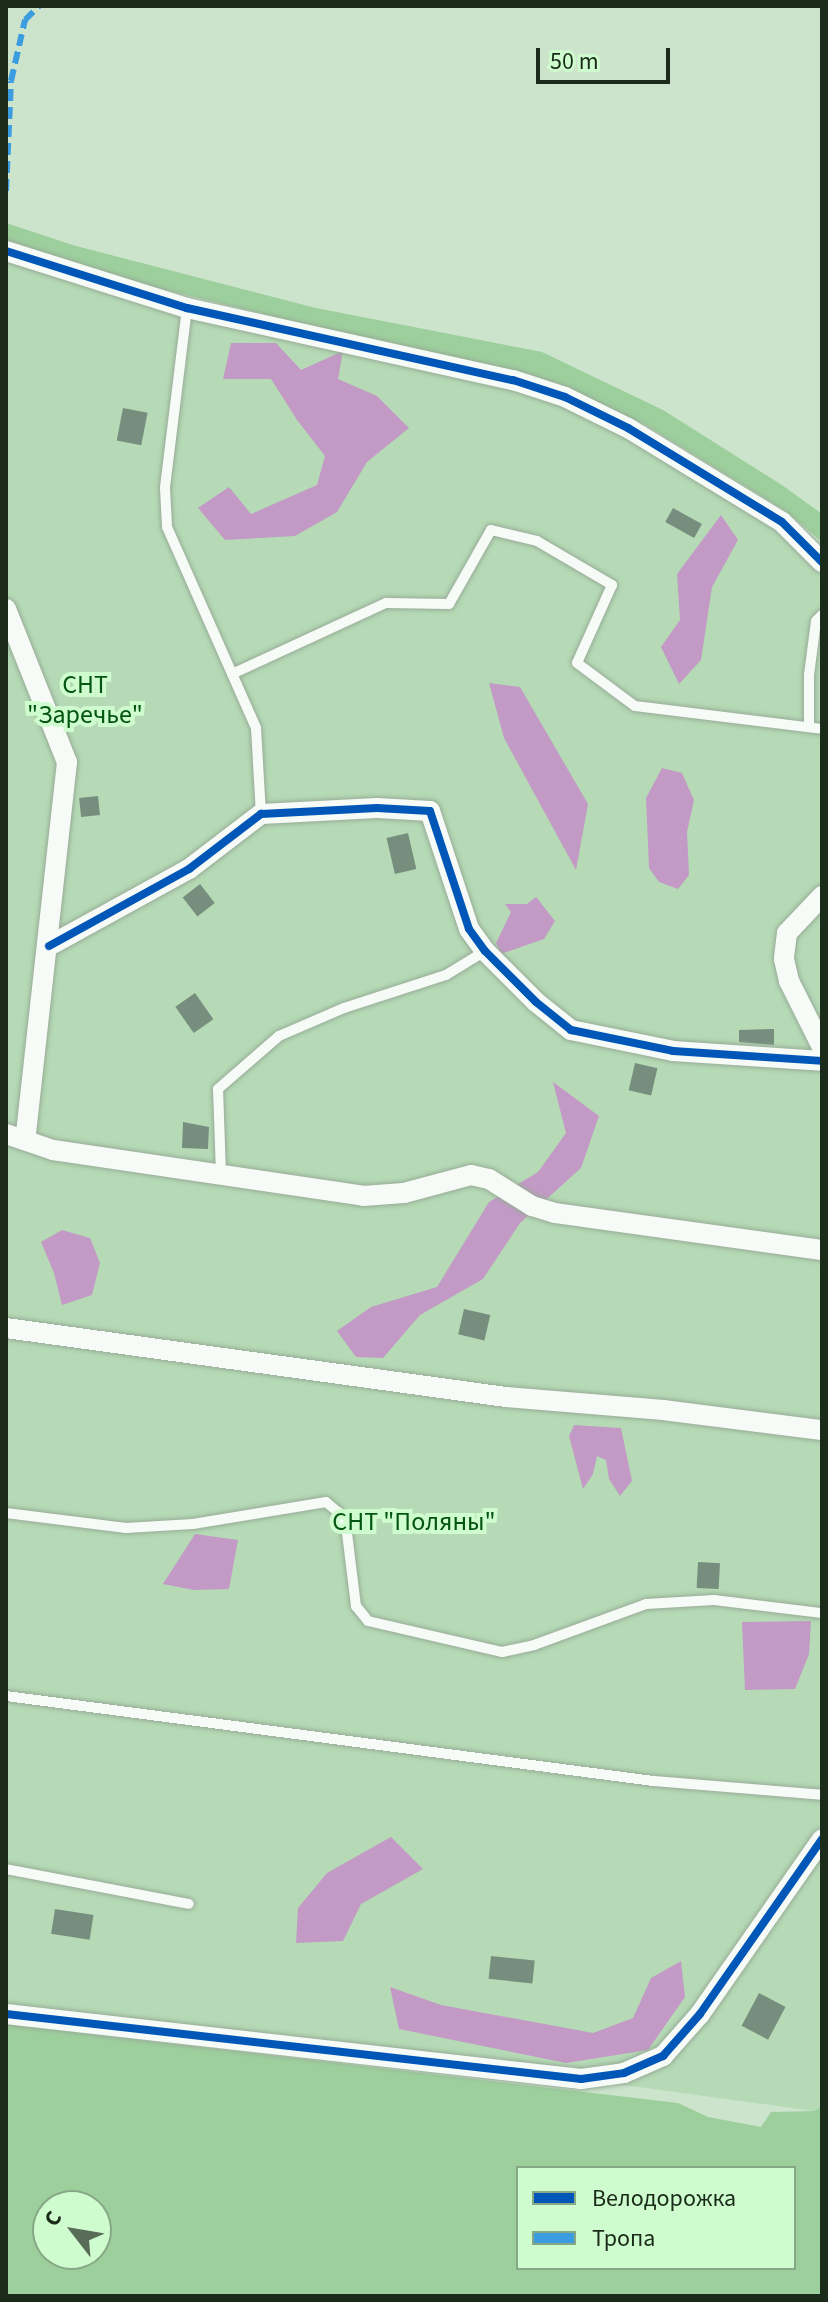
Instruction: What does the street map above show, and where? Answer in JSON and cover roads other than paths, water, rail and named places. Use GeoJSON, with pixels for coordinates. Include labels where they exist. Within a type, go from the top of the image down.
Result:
{"type":"FeatureCollection","features":[{"type":"Feature","properties":{"kind":"street"},"geometry":{"type":"LineString","coordinates":[[6,251],[187,308],[513,380],[565,397],[628,428],[782,522],[822,562]]}},
{"type":"Feature","properties":{"kind":"street"},"geometry":{"type":"LineString","coordinates":[[6,609],[67,762],[49,946],[16,1137],[53,1150],[363,1196],[404,1193],[471,1175],[489,1179],[532,1206],[555,1213],[822,1250]]}},
{"type":"Feature","properties":{"kind":"street"},"geometry":{"type":"LineString","coordinates":[[49,946],[189,869],[261,814],[377,808],[430,811],[469,929],[485,951],[536,1002],[571,1030],[673,1051],[822,1061]]}},
{"type":"Feature","properties":{"kind":"street"},"geometry":{"type":"LineString","coordinates":[[822,896],[787,933],[784,959],[789,981],[822,1047]]}},
{"type":"Feature","properties":{"kind":"street"},"geometry":{"type":"LineString","coordinates":[[6,1328],[506,1397],[663,1410],[822,1430]]}},
{"type":"Feature","properties":{"kind":"street"},"geometry":{"type":"LineString","coordinates":[[6,2014],[581,2079],[624,2073],[663,2056],[700,2014],[822,1839]]}},
{"type":"Feature","properties":{"kind":"lane"},"geometry":{"type":"LineString","coordinates":[[187,308],[165,488],[167,527],[256,728],[261,814]]}},
{"type":"Feature","properties":{"kind":"lane"},"geometry":{"type":"LineString","coordinates":[[232,674],[386,603],[449,604],[491,530],[537,541],[612,585],[577,663],[635,706],[822,729]]}},
{"type":"Feature","properties":{"kind":"lane"},"geometry":{"type":"LineString","coordinates":[[809,726],[809,675],[816,621],[822,615]]}},
{"type":"Feature","properties":{"kind":"lane"},"geometry":{"type":"LineString","coordinates":[[221,1174],[218,1089],[279,1036],[344,1008],[446,975],[485,951]]}},
{"type":"Feature","properties":{"kind":"lane"},"geometry":{"type":"LineString","coordinates":[[6,1513],[126,1528],[193,1524],[326,1502],[338,1512],[347,1533],[356,1606],[368,1621],[502,1652],[534,1645],[646,1604],[714,1600],[822,1613]]}},
{"type":"Feature","properties":{"kind":"lane"},"geometry":{"type":"LineString","coordinates":[[6,1696],[653,1781],[822,1795]]}},
{"type":"Feature","properties":{"kind":"lane"},"geometry":{"type":"LineString","coordinates":[[6,1869],[189,1904]]}},
{"type":"Feature","properties":{"kind":"park label","name":"СНТ \"Заречье\""},"geometry":{"type":"Point","coordinates":[85,700]}},
{"type":"Feature","properties":{"kind":"park label","name":"СНТ \"Поляны\""},"geometry":{"type":"Point","coordinates":[414,1522]}}]}
